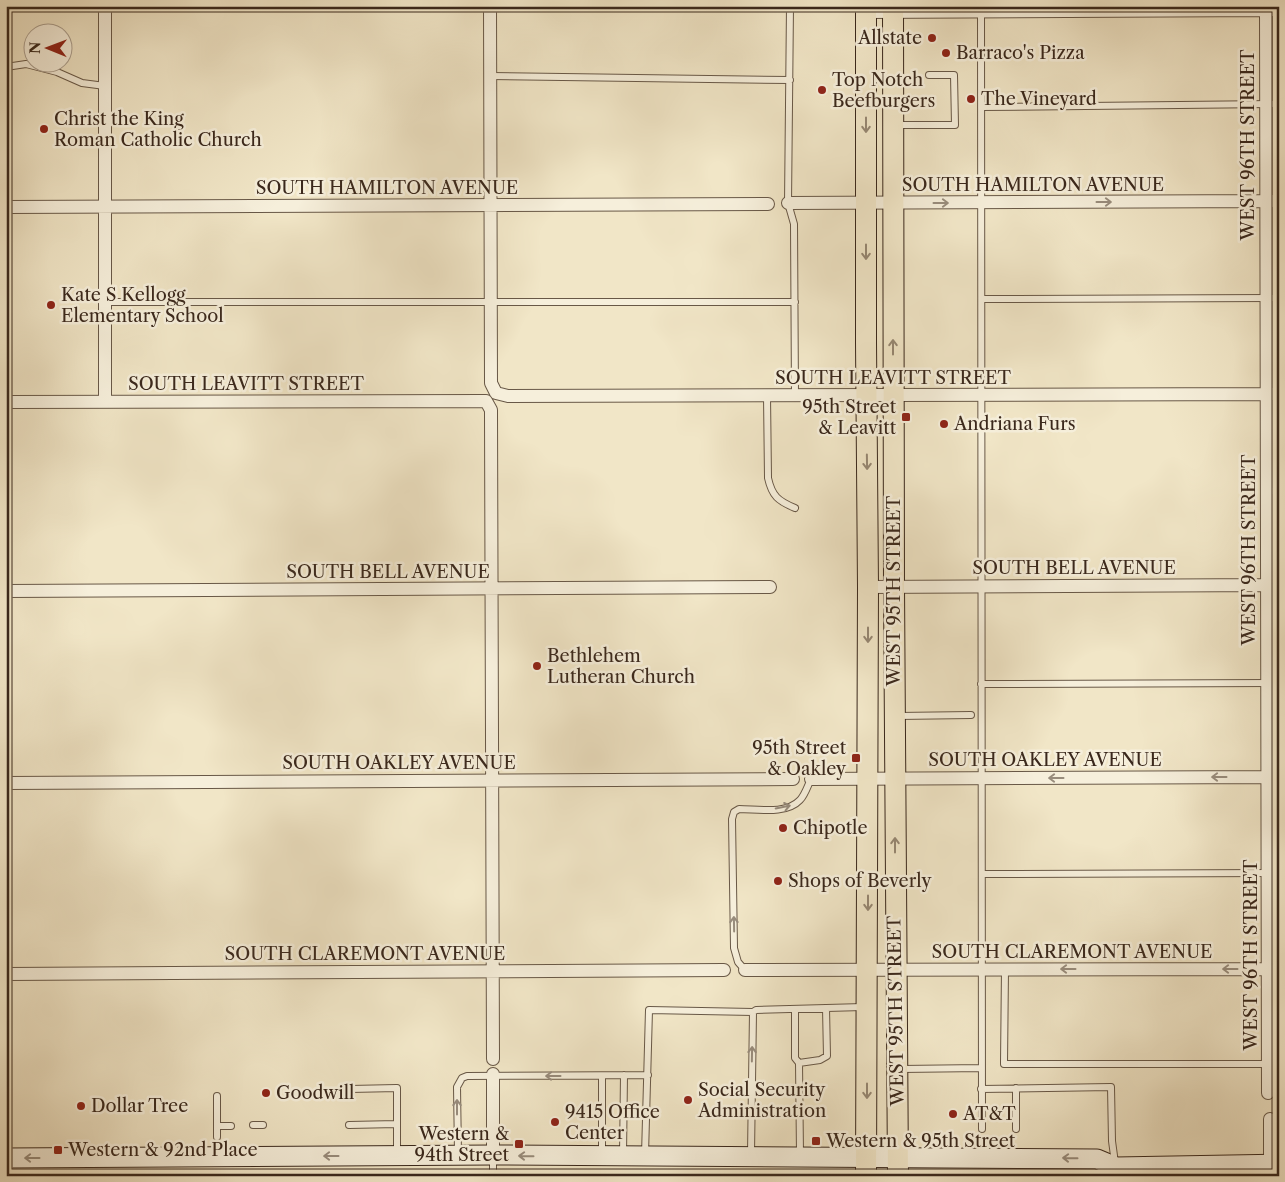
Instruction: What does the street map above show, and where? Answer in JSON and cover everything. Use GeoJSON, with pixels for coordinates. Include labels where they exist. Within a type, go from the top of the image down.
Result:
{"type":"FeatureCollection","features":[{"type":"Feature","properties":{"kind":"main road","name":"WEST 95TH STREET"},"geometry":{"type":"LineString","coordinates":[[866,9],[865,203],[868,587],[866,1166]]}},
{"type":"Feature","properties":{"kind":"main road","name":"WEST 95TH STREET"},"geometry":{"type":"LineString","coordinates":[[893,9],[894,778],[898,1166]]}},
{"type":"Feature","properties":{"kind":"main road"},"geometry":{"type":"LineString","coordinates":[[6,1158],[397,1155],[800,1156],[866,1166],[1098,1159],[1108,1171],[1275,1164]]}},
{"type":"Feature","properties":{"kind":"street"},"geometry":{"type":"LineString","coordinates":[[105,6],[105,402]]}},
{"type":"Feature","properties":{"kind":"street"},"geometry":{"type":"LineString","coordinates":[[490,6],[491,383],[495,400],[492,589],[493,1059]]}},
{"type":"Feature","properties":{"kind":"street"},"geometry":{"type":"LineString","coordinates":[[866,9],[1266,8],[1279,10]]}},
{"type":"Feature","properties":{"kind":"street","name":"WEST 96TH STREET"},"geometry":{"type":"LineString","coordinates":[[1266,8],[1272,104],[1273,394],[1274,1064],[1268,1093]]}},
{"type":"Feature","properties":{"kind":"street","name":"SOUTH HAMILTON AVENUE"},"geometry":{"type":"LineString","coordinates":[[788,203],[1272,201]]}},
{"type":"Feature","properties":{"kind":"street","name":"SOUTH HAMILTON AVENUE"},"geometry":{"type":"LineString","coordinates":[[6,207],[768,204]]}},
{"type":"Feature","properties":{"kind":"street","name":"SOUTH LEAVITT STREET"},"geometry":{"type":"LineString","coordinates":[[6,402],[1273,394]]}},
{"type":"Feature","properties":{"kind":"street","name":"SOUTH BELL AVENUE"},"geometry":{"type":"LineString","coordinates":[[868,587],[1273,585]]}},
{"type":"Feature","properties":{"kind":"street","name":"SOUTH BELL AVENUE"},"geometry":{"type":"LineString","coordinates":[[6,591],[770,587]]}},
{"type":"Feature","properties":{"kind":"street","name":"SOUTH OAKLEY AVENUE"},"geometry":{"type":"LineString","coordinates":[[811,779],[1273,777]]}},
{"type":"Feature","properties":{"kind":"street","name":"SOUTH OAKLEY AVENUE"},"geometry":{"type":"LineString","coordinates":[[6,783],[793,779]]}},
{"type":"Feature","properties":{"kind":"street","name":"SOUTH CLAREMONT AVENUE"},"geometry":{"type":"LineString","coordinates":[[744,970],[1273,968]]}},
{"type":"Feature","properties":{"kind":"street","name":"SOUTH CLAREMONT AVENUE"},"geometry":{"type":"LineString","coordinates":[[6,974],[724,970]]}},
{"type":"Feature","properties":{"kind":"street"},"geometry":{"type":"LineString","coordinates":[[493,1075],[493,1155]]}},
{"type":"Feature","properties":{"kind":"street"},"geometry":{"type":"LineString","coordinates":[[1273,1121],[1275,1164]]}},
{"type":"Feature","properties":{"kind":"lane"},"geometry":{"type":"LineString","coordinates":[[790,6],[788,203],[794,224],[795,396]]}},
{"type":"Feature","properties":{"kind":"lane"},"geometry":{"type":"LineString","coordinates":[[981,9],[982,1129]]}},
{"type":"Feature","properties":{"kind":"lane"},"geometry":{"type":"LineString","coordinates":[[6,67],[26,64],[57,72],[82,83],[105,86]]}},
{"type":"Feature","properties":{"kind":"lane"},"geometry":{"type":"LineString","coordinates":[[892,126],[955,125],[954,75],[928,75]]}},
{"type":"Feature","properties":{"kind":"lane"},"geometry":{"type":"LineString","coordinates":[[490,76],[790,80]]}},
{"type":"Feature","properties":{"kind":"lane"},"geometry":{"type":"LineString","coordinates":[[981,107],[1272,104]]}},
{"type":"Feature","properties":{"kind":"lane"},"geometry":{"type":"LineString","coordinates":[[982,299],[1272,298]]}},
{"type":"Feature","properties":{"kind":"lane"},"geometry":{"type":"LineString","coordinates":[[105,302],[795,302]]}},
{"type":"Feature","properties":{"kind":"lane"},"geometry":{"type":"LineString","coordinates":[[768,396],[768,478],[771,491],[781,502],[795,508]]}},
{"type":"Feature","properties":{"kind":"lane"},"geometry":{"type":"LineString","coordinates":[[981,684],[1273,683]]}},
{"type":"Feature","properties":{"kind":"lane"},"geometry":{"type":"LineString","coordinates":[[894,716],[971,715]]}},
{"type":"Feature","properties":{"kind":"lane"},"geometry":{"type":"LineString","coordinates":[[744,970],[738,962],[734,948],[732,819],[734,812],[739,809],[783,809],[792,806],[800,800],[811,779]]}},
{"type":"Feature","properties":{"kind":"lane"},"geometry":{"type":"LineString","coordinates":[[982,874],[1273,873]]}},
{"type":"Feature","properties":{"kind":"lane"},"geometry":{"type":"LineString","coordinates":[[1005,969],[1004,1064],[1274,1064]]}},
{"type":"Feature","properties":{"kind":"lane"},"geometry":{"type":"LineString","coordinates":[[645,1156],[649,1010],[753,1012],[756,1010],[867,1007]]}},
{"type":"Feature","properties":{"kind":"lane"},"geometry":{"type":"LineString","coordinates":[[799,1063],[820,1060],[827,1056],[826,1008]]}},
{"type":"Feature","properties":{"kind":"lane"},"geometry":{"type":"LineString","coordinates":[[794,1009],[795,1058],[799,1063],[800,1156]]}},
{"type":"Feature","properties":{"kind":"lane"},"geometry":{"type":"LineString","coordinates":[[751,1156],[753,1012]]}},
{"type":"Feature","properties":{"kind":"lane"},"geometry":{"type":"LineString","coordinates":[[897,1069],[982,1068]]}},
{"type":"Feature","properties":{"kind":"lane"},"geometry":{"type":"LineString","coordinates":[[458,1155],[457,1087],[462,1078],[467,1076],[493,1075],[648,1075]]}},
{"type":"Feature","properties":{"kind":"lane"},"geometry":{"type":"LineString","coordinates":[[623,1156],[624,1075]]}},
{"type":"Feature","properties":{"kind":"lane"},"geometry":{"type":"LineString","coordinates":[[602,1076],[602,1156]]}},
{"type":"Feature","properties":{"kind":"lane"},"geometry":{"type":"LineString","coordinates":[[982,1089],[1111,1087],[1112,1141],[1108,1171]]}},
{"type":"Feature","properties":{"kind":"lane"},"geometry":{"type":"LineString","coordinates":[[350,1089],[397,1088],[397,1155]]}},
{"type":"Feature","properties":{"kind":"lane"},"geometry":{"type":"LineString","coordinates":[[1016,1088],[1016,1129]]}},
{"type":"Feature","properties":{"kind":"lane"},"geometry":{"type":"LineString","coordinates":[[217,1096],[217,1136]]}},
{"type":"Feature","properties":{"kind":"lane"},"geometry":{"type":"LineString","coordinates":[[349,1125],[397,1124]]}},
{"type":"Feature","properties":{"kind":"lane"},"geometry":{"type":"LineString","coordinates":[[253,1125],[263,1125]]}},
{"type":"Feature","properties":{"kind":"lane"},"geometry":{"type":"LineString","coordinates":[[217,1126],[231,1126]]}},
{"type":"Feature","properties":{"kind":"lane"},"geometry":{"type":"LineString","coordinates":[[493,1155],[493,1176]]}},
{"type":"Feature","properties":{"kind":"place","name":"Allstate"},"geometry":{"type":"Point","coordinates":[932,38]}},
{"type":"Feature","properties":{"kind":"place","name":"Barraco's Pizza"},"geometry":{"type":"Point","coordinates":[946,53]}},
{"type":"Feature","properties":{"kind":"place","name":"Top Notch Beefburgers"},"geometry":{"type":"Point","coordinates":[822,90]}},
{"type":"Feature","properties":{"kind":"place","name":"The Vineyard"},"geometry":{"type":"Point","coordinates":[971,99]}},
{"type":"Feature","properties":{"kind":"place","name":"Christ the King Roman Catholic Church"},"geometry":{"type":"Point","coordinates":[44,129]}},
{"type":"Feature","properties":{"kind":"place","name":"Kate S Kellogg Elementary School"},"geometry":{"type":"Point","coordinates":[51,305]}},
{"type":"Feature","properties":{"kind":"place","name":"95th Street & Leavitt"},"geometry":{"type":"Point","coordinates":[906,417]}},
{"type":"Feature","properties":{"kind":"place","name":"Andriana Furs"},"geometry":{"type":"Point","coordinates":[944,424]}},
{"type":"Feature","properties":{"kind":"place","name":"Bethlehem Lutheran Church"},"geometry":{"type":"Point","coordinates":[537,666]}},
{"type":"Feature","properties":{"kind":"place","name":"95th Street & Oakley"},"geometry":{"type":"Point","coordinates":[856,758]}},
{"type":"Feature","properties":{"kind":"place","name":"Chipotle"},"geometry":{"type":"Point","coordinates":[783,828]}},
{"type":"Feature","properties":{"kind":"place","name":"Shops of Beverly"},"geometry":{"type":"Point","coordinates":[778,881]}},
{"type":"Feature","properties":{"kind":"place","name":"Goodwill"},"geometry":{"type":"Point","coordinates":[266,1093]}},
{"type":"Feature","properties":{"kind":"place","name":"Social Security Administration"},"geometry":{"type":"Point","coordinates":[688,1100]}},
{"type":"Feature","properties":{"kind":"place","name":"Dollar Tree"},"geometry":{"type":"Point","coordinates":[81,1106]}},
{"type":"Feature","properties":{"kind":"place","name":"AT&T"},"geometry":{"type":"Point","coordinates":[953,1114]}},
{"type":"Feature","properties":{"kind":"place","name":"9415 Office Center"},"geometry":{"type":"Point","coordinates":[555,1122]}},
{"type":"Feature","properties":{"kind":"place","name":"Western & 95th Street"},"geometry":{"type":"Point","coordinates":[816,1141]}},
{"type":"Feature","properties":{"kind":"place","name":"Western & 94th Street"},"geometry":{"type":"Point","coordinates":[519,1144]}},
{"type":"Feature","properties":{"kind":"place","name":"Western & 92nd Place"},"geometry":{"type":"Point","coordinates":[58,1150]}}]}
